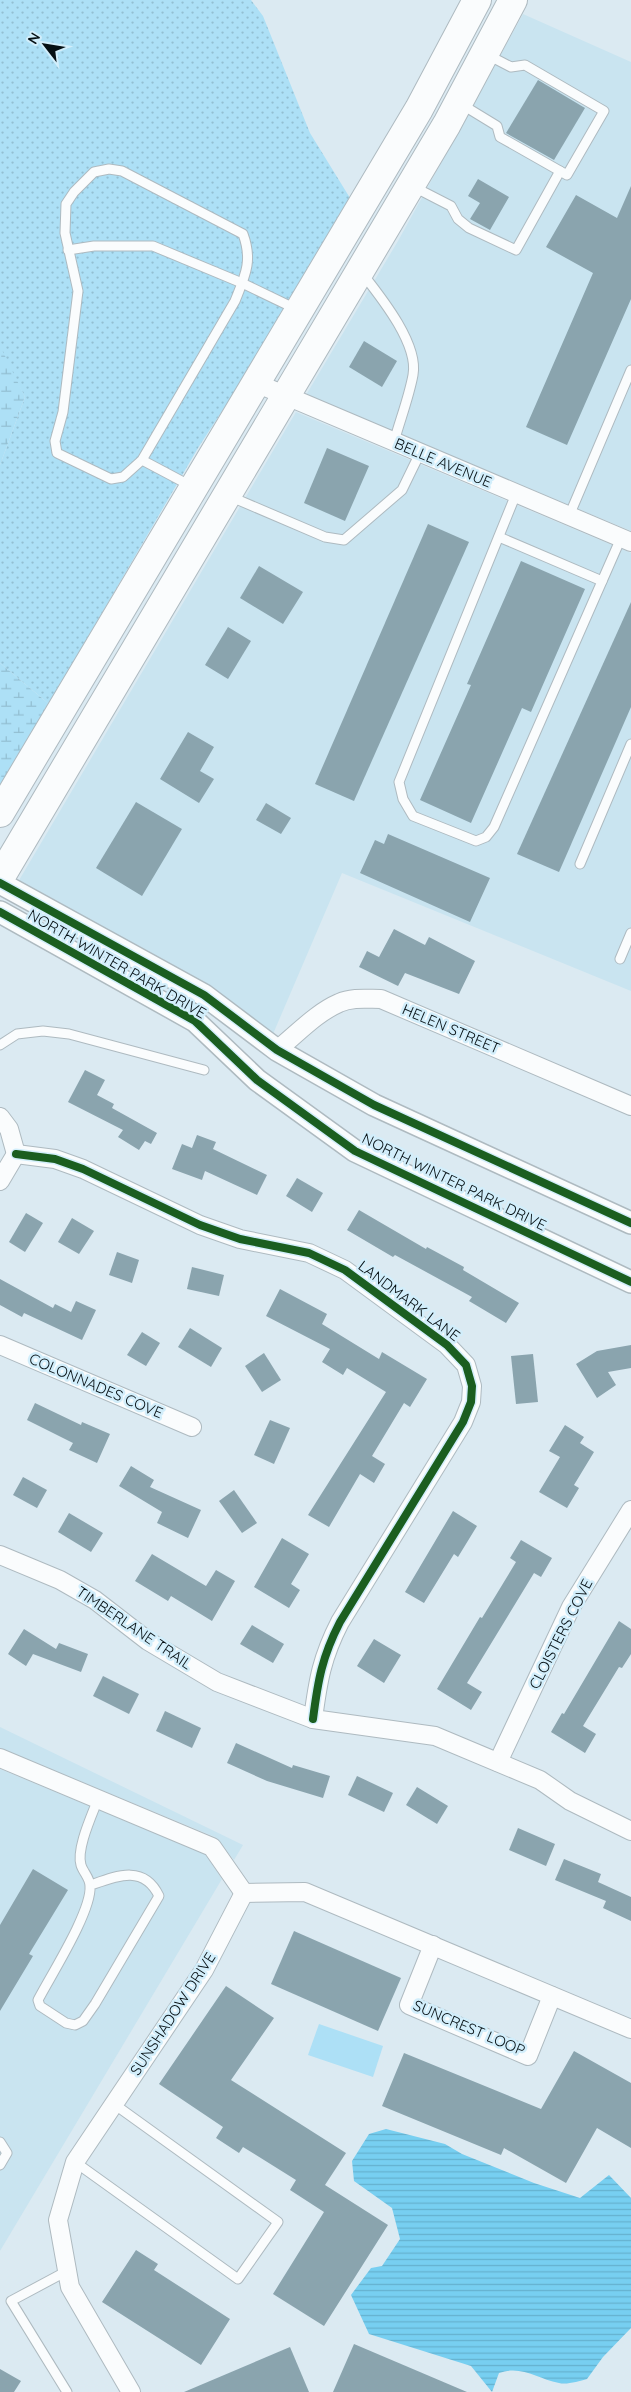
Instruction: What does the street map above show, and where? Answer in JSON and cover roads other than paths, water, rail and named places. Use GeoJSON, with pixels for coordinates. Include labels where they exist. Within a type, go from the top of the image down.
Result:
{"type":"FeatureCollection","features":[{"type":"Feature","properties":{"kind":"main road"},"geometry":{"type":"LineString","coordinates":[[0,813],[420,109],[478,0]]}},
{"type":"Feature","properties":{"kind":"main road"},"geometry":{"type":"LineString","coordinates":[[0,878],[410,186],[458,103],[513,0]]}},
{"type":"Feature","properties":{"kind":"main road"},"geometry":{"type":"LineString","coordinates":[[198,542],[205,494],[199,478]]}},
{"type":"Feature","properties":{"kind":"street","name":"BELLE AVENUE"},"geometry":{"type":"LineString","coordinates":[[256,383],[626,540]]}},
{"type":"Feature","properties":{"kind":"street","name":"NORTH WINTER PARK DRIVE"},"geometry":{"type":"LineString","coordinates":[[0,883],[204,996],[277,1050],[374,1105],[631,1223]]}},
{"type":"Feature","properties":{"kind":"street","name":"NORTH WINTER PARK DRIVE"},"geometry":{"type":"LineString","coordinates":[[0,912],[194,1020],[258,1080],[355,1151],[631,1282]]}},
{"type":"Feature","properties":{"kind":"street","name":"HELEN STREET"},"geometry":{"type":"LineString","coordinates":[[277,1050],[311,1021],[339,1003],[357,998],[381,999],[631,1106]]}},
{"type":"Feature","properties":{"kind":"street"},"geometry":{"type":"LineString","coordinates":[[0,1117],[9,1129],[16,1154],[0,1181]]}},
{"type":"Feature","properties":{"kind":"street","name":"LANDMARK LANE"},"geometry":{"type":"LineString","coordinates":[[16,1154],[55,1159],[83,1169],[200,1225],[240,1239],[309,1254],[345,1270],[446,1345],[466,1365],[472,1386],[471,1402],[463,1422],[329,1643],[320,1669],[313,1718]]}},
{"type":"Feature","properties":{"kind":"street","name":"COLONNADES COVE"},"geometry":{"type":"LineString","coordinates":[[0,1345],[192,1427]]}},
{"type":"Feature","properties":{"kind":"street","name":"CLOISTERS COVE"},"geometry":{"type":"LineString","coordinates":[[498,1762],[571,1607],[631,1510]]}},
{"type":"Feature","properties":{"kind":"street","name":"TIMBERLANE TRAIL"},"geometry":{"type":"LineString","coordinates":[[0,1555],[60,1580],[95,1600],[148,1641],[217,1682],[313,1718],[435,1736],[540,1780],[570,1802],[631,1831]]}},
{"type":"Feature","properties":{"kind":"street"},"geometry":{"type":"LineString","coordinates":[[0,1758],[212,1847],[244,1893],[305,1892],[631,2029]]}},
{"type":"Feature","properties":{"kind":"street","name":"SUNSHADOW DRIVE"},"geometry":{"type":"LineString","coordinates":[[131,2392],[70,2287],[58,2220],[75,2162],[204,1970],[244,1893]]}},
{"type":"Feature","properties":{"kind":"street","name":"SUNCREST LOOP"},"geometry":{"type":"LineString","coordinates":[[433,1945],[409,2006],[528,2056],[552,1996]]}},
{"type":"Feature","properties":{"kind":"lane"},"geometry":{"type":"LineString","coordinates":[[458,103],[497,126],[500,137],[567,175],[604,112],[525,65],[511,67],[485,54]]}},
{"type":"Feature","properties":{"kind":"lane"},"geometry":{"type":"LineString","coordinates":[[109,169],[122,171],[243,234],[249,251],[242,283],[235,302],[142,460],[123,477],[111,479],[58,452],[55,441],[63,412],[78,291],[65,233],[66,204],[74,192],[94,172],[109,169]]}},
{"type":"Feature","properties":{"kind":"lane"},"geometry":{"type":"LineString","coordinates":[[410,186],[451,206],[458,219],[469,228],[516,250],[560,172]]}},
{"type":"Feature","properties":{"kind":"lane"},"geometry":{"type":"LineString","coordinates":[[68,250],[94,246],[153,246],[242,283],[299,310]]}},
{"type":"Feature","properties":{"kind":"lane"},"geometry":{"type":"LineString","coordinates":[[360,270],[381,298],[412,352],[414,373],[394,442]]}},
{"type":"Feature","properties":{"kind":"lane"},"geometry":{"type":"LineString","coordinates":[[569,516],[631,370]]}},
{"type":"Feature","properties":{"kind":"lane"},"geometry":{"type":"LineString","coordinates":[[227,494],[325,538],[344,540],[402,490],[420,453]]}},
{"type":"Feature","properties":{"kind":"lane"},"geometry":{"type":"LineString","coordinates":[[142,460],[199,478]]}},
{"type":"Feature","properties":{"kind":"lane"},"geometry":{"type":"LineString","coordinates":[[516,494],[399,782],[403,799],[413,816],[476,841],[486,837],[494,826],[602,582],[626,540]]}},
{"type":"Feature","properties":{"kind":"lane"},"geometry":{"type":"LineString","coordinates":[[499,537],[602,582]]}},
{"type":"Feature","properties":{"kind":"lane"},"geometry":{"type":"LineString","coordinates":[[580,864],[631,744]]}},
{"type":"Feature","properties":{"kind":"lane"},"geometry":{"type":"LineString","coordinates":[[620,958],[631,933]]}},
{"type":"Feature","properties":{"kind":"lane"},"geometry":{"type":"LineString","coordinates":[[0,1045],[17,1034],[52,1032],[69,1034],[204,1070]]}},
{"type":"Feature","properties":{"kind":"lane"},"geometry":{"type":"LineString","coordinates":[[90,1884],[123,1874],[133,1875],[142,1877],[154,1887],[158,1896],[95,2004],[83,2021],[75,2025],[47,2012],[40,2006],[38,2000],[79,1922],[90,1884],[80,1864],[82,1845],[98,1799]]}},
{"type":"Feature","properties":{"kind":"lane"},"geometry":{"type":"LineString","coordinates":[[75,2162],[238,2279],[278,2222],[114,2104]]}},
{"type":"Feature","properties":{"kind":"lane"},"geometry":{"type":"LineString","coordinates":[[0,2142],[6,2153],[0,2165]]}},
{"type":"Feature","properties":{"kind":"lane"},"geometry":{"type":"LineString","coordinates":[[67,2271],[11,2301],[67,2392]]}}]}
